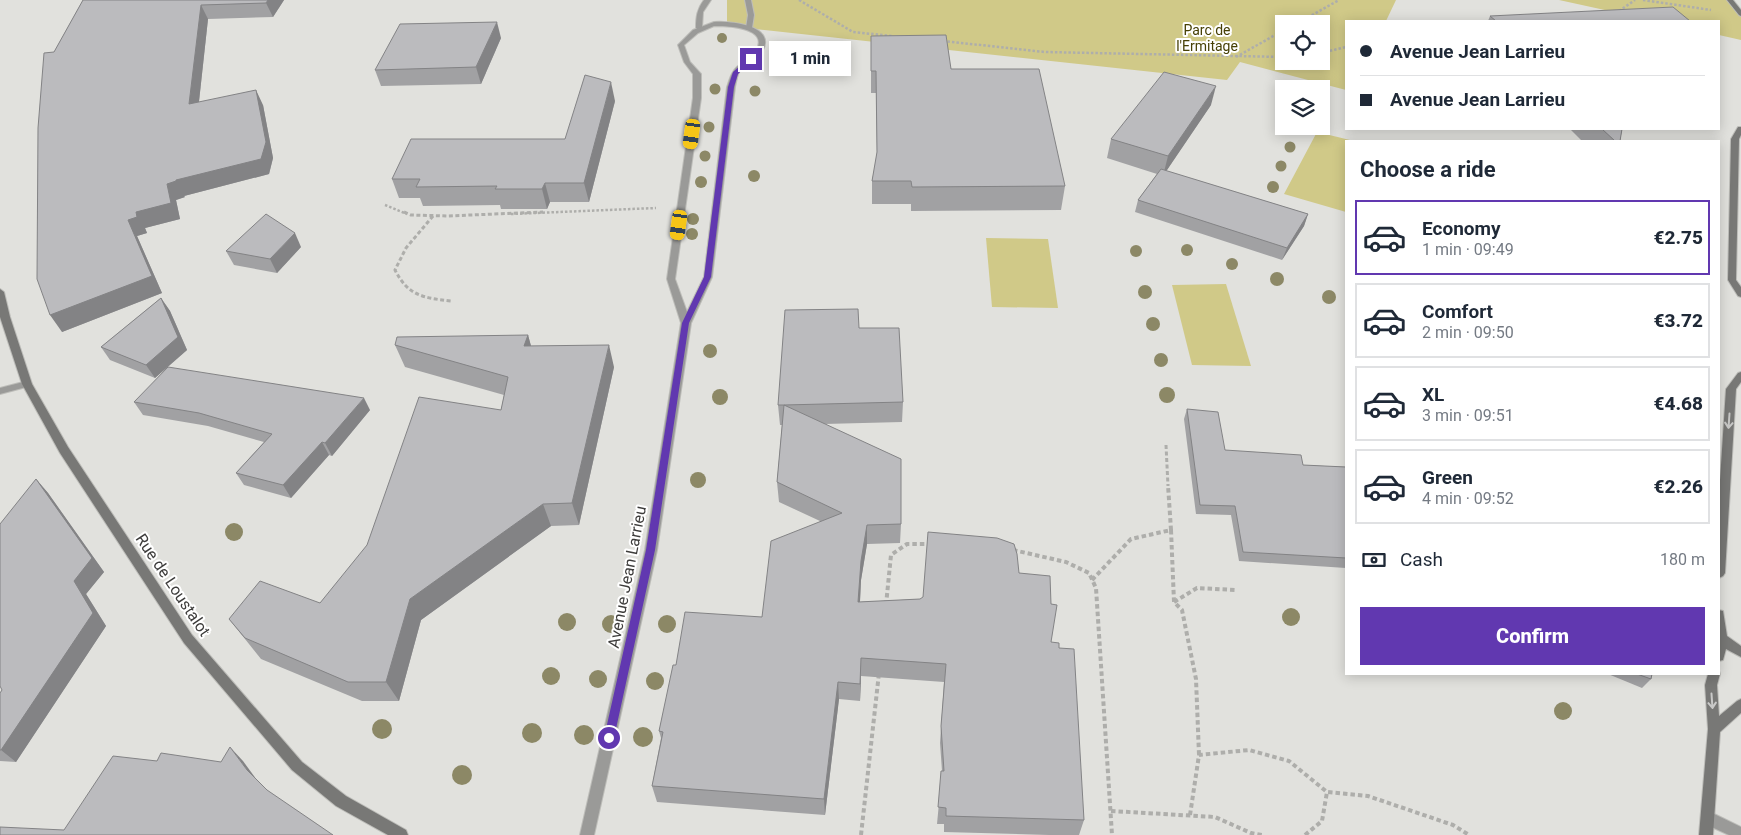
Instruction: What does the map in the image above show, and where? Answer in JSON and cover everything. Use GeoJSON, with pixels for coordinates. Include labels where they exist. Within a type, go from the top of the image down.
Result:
{"type":"FeatureCollection","features":[{"type":"Feature","properties":{"kind":"street"},"geometry":{"type":"LineString","coordinates":[[708,0],[699,13],[699,28],[725,24],[749,28],[751,15],[748,0]]}},
{"type":"Feature","properties":{"kind":"street"},"geometry":{"type":"LineString","coordinates":[[1730,0],[1741,14]]}},
{"type":"Feature","properties":{"kind":"street","name":"Avenue Jean Larrieu"},"geometry":{"type":"LineString","coordinates":[[686,323],[671,279],[697,98],[697,74],[687,62],[681,45],[688,35],[699,28]]}},
{"type":"Feature","properties":{"kind":"street","name":"Avenue Jean Larrieu"},"geometry":{"type":"LineString","coordinates":[[587,835],[651,550],[686,323],[708,277],[731,87],[735,73],[761,47],[761,39],[756,32],[749,28]]}},
{"type":"Feature","properties":{"kind":"street"},"geometry":{"type":"LineString","coordinates":[[1741,129],[1735,139],[1732,280],[1741,294]]}},
{"type":"Feature","properties":{"kind":"street","name":"Rue de Loustalot"},"geometry":{"type":"LineString","coordinates":[[0,292],[5,317],[27,384],[64,450],[188,639],[297,766],[341,801],[401,835]]}},
{"type":"Feature","properties":{"kind":"street"},"geometry":{"type":"LineString","coordinates":[[1720,558],[1731,389],[1741,375]]}},
{"type":"Feature","properties":{"kind":"street"},"geometry":{"type":"LineString","coordinates":[[0,391],[27,384]]}},
{"type":"Feature","properties":{"kind":"street"},"geometry":{"type":"LineString","coordinates":[[1720,627],[1720,648]]}},
{"type":"Feature","properties":{"kind":"street"},"geometry":{"type":"LineString","coordinates":[[1721,639],[1741,652]]}},
{"type":"Feature","properties":{"kind":"street"},"geometry":{"type":"LineString","coordinates":[[1706,835],[1714,729],[1711,685],[1714,675]]}},
{"type":"Feature","properties":{"kind":"street"},"geometry":{"type":"LineString","coordinates":[[1714,729],[1741,705]]}},
{"type":"Feature","properties":{"kind":"street"},"geometry":{"type":"LineString","coordinates":[[1708,818],[1741,834]]}},
{"type":"Feature","properties":{"kind":"path"},"geometry":{"type":"LineString","coordinates":[[799,0],[853,32],[901,37]]}},
{"type":"Feature","properties":{"kind":"path"},"geometry":{"type":"LineString","coordinates":[[1312,15],[1339,0]]}},
{"type":"Feature","properties":{"kind":"path"},"geometry":{"type":"LineString","coordinates":[[1616,14],[1635,0]]}},
{"type":"Feature","properties":{"kind":"path"},"geometry":{"type":"LineString","coordinates":[[1644,0],[1712,10]]}},
{"type":"Feature","properties":{"kind":"path"},"geometry":{"type":"LineString","coordinates":[[1235,57],[1275,35]]}},
{"type":"Feature","properties":{"kind":"path"},"geometry":{"type":"LineString","coordinates":[[939,41],[1045,52],[1275,58]]}},
{"type":"Feature","properties":{"kind":"path"},"geometry":{"type":"LineString","coordinates":[[1330,51],[1345,47]]}},
{"type":"Feature","properties":{"kind":"path"},"geometry":{"type":"LineString","coordinates":[[385,205],[411,215],[682,207]]}},
{"type":"Feature","properties":{"kind":"path"},"geometry":{"type":"LineString","coordinates":[[434,215],[406,248],[395,270],[400,283],[413,293],[428,298],[451,300]]}},
{"type":"Feature","properties":{"kind":"path"},"geometry":{"type":"LineString","coordinates":[[1166,445],[1174,602],[1182,610],[1196,679],[1199,755],[1190,815]]}},
{"type":"Feature","properties":{"kind":"path"},"geometry":{"type":"LineString","coordinates":[[1092,580],[1130,539],[1171,530]]}},
{"type":"Feature","properties":{"kind":"path"},"geometry":{"type":"LineString","coordinates":[[885,613],[892,555],[907,544],[932,544]]}},
{"type":"Feature","properties":{"kind":"path"},"geometry":{"type":"LineString","coordinates":[[1003,548],[1066,562],[1089,572],[1096,588],[1112,835]]}},
{"type":"Feature","properties":{"kind":"path"},"geometry":{"type":"LineString","coordinates":[[1174,602],[1198,588],[1236,590]]}},
{"type":"Feature","properties":{"kind":"path"},"geometry":{"type":"LineString","coordinates":[[861,835],[879,671]]}},
{"type":"Feature","properties":{"kind":"path"},"geometry":{"type":"LineString","coordinates":[[1199,755],[1249,750],[1289,761],[1327,792],[1368,796],[1453,825],[1468,835]]}},
{"type":"Feature","properties":{"kind":"path"},"geometry":{"type":"LineString","coordinates":[[1305,835],[1312,833],[1322,821],[1327,792]]}},
{"type":"Feature","properties":{"kind":"path"},"geometry":{"type":"LineString","coordinates":[[1111,811],[1215,817],[1251,833],[1262,835]]}},
{"type":"Feature","properties":{"kind":"green space","name":"Parc de l'Ermitage"},"geometry":{"type":"Polygon","coordinates":[[[727,0],[1396,0],[1386,20],[1345,20],[1345,90],[1330,86],[1330,80],[1308,80],[1240,62],[1227,80],[727,26],[727,0]]]}},
{"type":"Feature","properties":{"kind":"green space"},"geometry":{"type":"Polygon","coordinates":[[[1559,0],[1730,0],[1741,14],[1741,40],[1720,35],[1720,20],[1650,20],[1559,0]]]}},
{"type":"Feature","properties":{"kind":"green space"},"geometry":{"type":"Polygon","coordinates":[[[1315,135],[1329,135],[1350,140],[1345,140],[1345,212],[1284,194],[1315,135]]]}},
{"type":"Feature","properties":{"kind":"green space"},"geometry":{"type":"Polygon","coordinates":[[[986,238],[1048,239],[1058,308],[992,307],[986,238]]]}},
{"type":"Feature","properties":{"kind":"green space"},"geometry":{"type":"Polygon","coordinates":[[[1226,284],[1251,366],[1192,365],[1172,285],[1226,284]]]}},
{"type":"Feature","properties":{"kind":"building"},"geometry":{"type":"Polygon","coordinates":[[[83,0],[268,0],[266,3],[201,5],[189,104],[256,90],[266,142],[261,159],[176,180],[167,184],[171,203],[136,212],[137,217],[128,220],[152,276],[50,315],[37,279],[38,128],[44,53],[54,52],[83,0]]]}},
{"type":"Feature","properties":{"kind":"building"},"geometry":{"type":"Polygon","coordinates":[[[1673,7],[1689,20],[1495,20],[1490,16],[1673,7]]]}},
{"type":"Feature","properties":{"kind":"building"},"geometry":{"type":"Polygon","coordinates":[[[497,22],[476,67],[375,70],[400,24],[497,22]]]}},
{"type":"Feature","properties":{"kind":"building"},"geometry":{"type":"Polygon","coordinates":[[[946,35],[951,69],[1039,69],[1065,186],[912,187],[911,181],[872,181],[877,152],[876,71],[871,71],[871,36],[946,35]]]}},
{"type":"Feature","properties":{"kind":"building"},"geometry":{"type":"Polygon","coordinates":[[[1164,72],[1216,86],[1168,156],[1111,139],[1164,72]]]}},
{"type":"Feature","properties":{"kind":"building"},"geometry":{"type":"Polygon","coordinates":[[[585,75],[611,82],[584,183],[545,183],[542,189],[495,189],[497,186],[416,187],[420,179],[392,179],[411,139],[565,139],[585,75]]]}},
{"type":"Feature","properties":{"kind":"building"},"geometry":{"type":"Polygon","coordinates":[[[1603,130],[1622,130],[1620,140],[1614,140],[1603,130]]]}},
{"type":"Feature","properties":{"kind":"building"},"geometry":{"type":"Polygon","coordinates":[[[1161,169],[1308,214],[1287,248],[1138,200],[1161,169]]]}},
{"type":"Feature","properties":{"kind":"building"},"geometry":{"type":"Polygon","coordinates":[[[266,214],[295,233],[270,259],[226,251],[266,214]]]}},
{"type":"Feature","properties":{"kind":"building"},"geometry":{"type":"Polygon","coordinates":[[[161,298],[178,337],[146,365],[101,347],[161,298]]]}},
{"type":"Feature","properties":{"kind":"building"},"geometry":{"type":"Polygon","coordinates":[[[858,309],[859,328],[899,328],[903,402],[778,405],[785,310],[858,309]]]}},
{"type":"Feature","properties":{"kind":"building"},"geometry":{"type":"Polygon","coordinates":[[[528,335],[524,346],[609,345],[572,503],[543,504],[410,599],[386,682],[348,682],[245,638],[229,619],[260,581],[320,603],[367,545],[419,397],[501,410],[508,377],[395,345],[397,337],[528,335]]]}},
{"type":"Feature","properties":{"kind":"building"},"geometry":{"type":"Polygon","coordinates":[[[168,367],[364,398],[325,443],[322,442],[283,485],[236,473],[272,434],[199,413],[134,402],[168,367]]]}},
{"type":"Feature","properties":{"kind":"building"},"geometry":{"type":"Polygon","coordinates":[[[784,405],[901,459],[901,524],[867,525],[861,561],[858,602],[920,599],[923,597],[928,532],[997,538],[1014,544],[1019,573],[1050,576],[1051,604],[1057,605],[1051,642],[1059,643],[1059,648],[1074,649],[1084,820],[946,816],[946,808],[938,807],[941,771],[944,771],[941,726],[946,664],[861,658],[860,684],[838,682],[824,799],[652,786],[663,732],[659,731],[673,665],[676,665],[685,612],[762,617],[771,541],[842,513],[777,482],[784,405]]]}},
{"type":"Feature","properties":{"kind":"building"},"geometry":{"type":"Polygon","coordinates":[[[1187,409],[1218,412],[1225,450],[1301,455],[1303,465],[1345,467],[1345,558],[1243,552],[1235,506],[1200,505],[1187,409]]]}},
{"type":"Feature","properties":{"kind":"building"},"geometry":{"type":"Polygon","coordinates":[[[36,479],[92,558],[74,581],[93,613],[0,750],[0,693],[2,690],[0,686],[0,524],[36,479]]]}},
{"type":"Feature","properties":{"kind":"building"},"geometry":{"type":"Polygon","coordinates":[[[1640,675],[1652,675],[1651,679],[1640,675]]]}},
{"type":"Feature","properties":{"kind":"building"},"geometry":{"type":"Polygon","coordinates":[[[230,747],[247,770],[267,790],[333,835],[0,835],[0,827],[64,830],[113,756],[157,761],[161,753],[221,762],[230,747]]]}},
{"type":"Feature","properties":{"kind":"route"},"geometry":{"type":"LineString","coordinates":[[609,738],[651,550],[686,323],[708,277],[731,87],[735,73],[751,59]]}}]}
